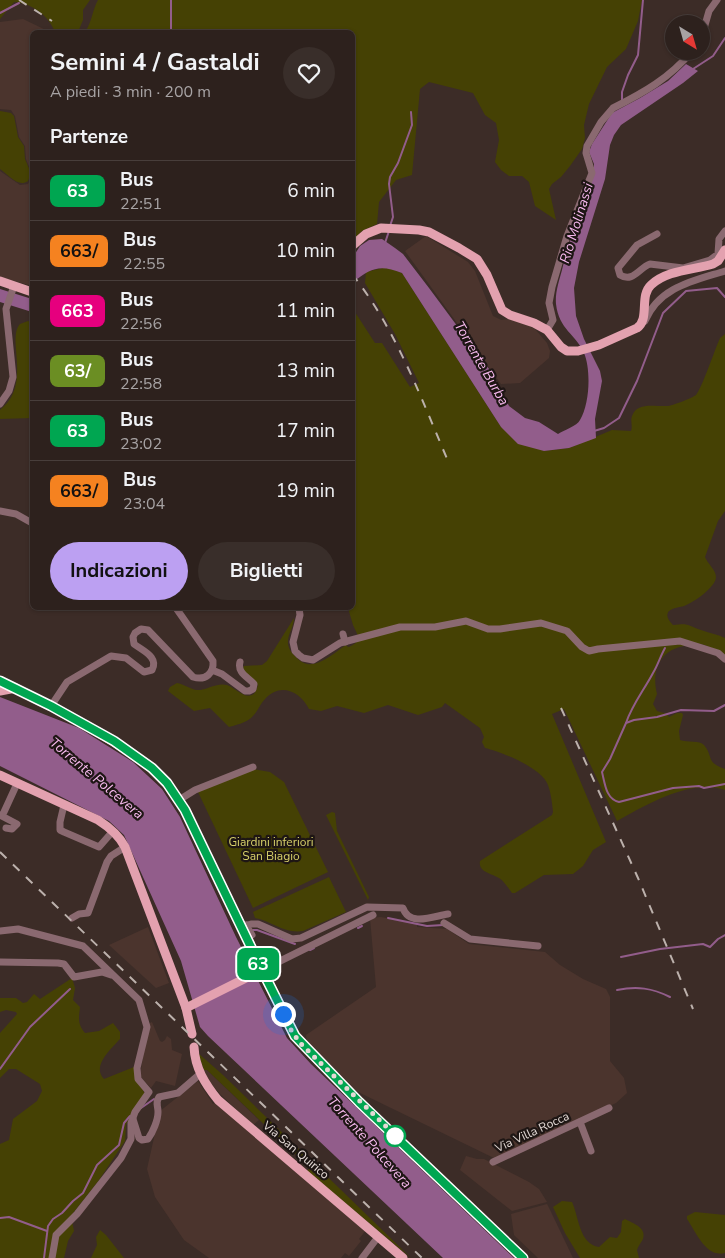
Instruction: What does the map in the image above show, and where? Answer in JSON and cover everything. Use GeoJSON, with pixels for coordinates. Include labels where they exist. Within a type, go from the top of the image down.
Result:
{"type":"FeatureCollection","features":[{"type":"Feature","properties":{"kind":"main road"},"geometry":{"type":"LineString","coordinates":[[355,243],[366,234],[381,228],[429,232],[477,259],[487,275],[502,310],[510,315],[534,322],[547,330],[564,350],[572,352],[591,347],[640,326],[648,288],[662,278],[683,270],[713,264],[718,261],[725,250]]}},
{"type":"Feature","properties":{"kind":"main road"},"geometry":{"type":"LineString","coordinates":[[0,281],[13,289],[30,292]]}},
{"type":"Feature","properties":{"kind":"main road"},"geometry":{"type":"LineString","coordinates":[[0,681],[51,706],[114,741],[152,768],[167,783],[179,800],[244,926],[258,972],[300,1043],[523,1258]]}},
{"type":"Feature","properties":{"kind":"main road"},"geometry":{"type":"LineString","coordinates":[[0,692],[16,688]]}},
{"type":"Feature","properties":{"kind":"main road"},"geometry":{"type":"LineString","coordinates":[[0,775],[98,820],[112,831],[125,847],[189,1006],[192,1034]]}},
{"type":"Feature","properties":{"kind":"main road"},"geometry":{"type":"LineString","coordinates":[[189,1006],[258,972]]}},
{"type":"Feature","properties":{"kind":"main road","name":"Via San Quirico"},"geometry":{"type":"LineString","coordinates":[[194,1047],[195,1061],[200,1074],[225,1106],[403,1258]]}},
{"type":"Feature","properties":{"kind":"street"},"geometry":{"type":"LineString","coordinates":[[708,15],[717,0]]}},
{"type":"Feature","properties":{"kind":"street"},"geometry":{"type":"LineString","coordinates":[[547,330],[553,320],[549,303],[552,287],[567,236],[592,172],[586,153],[588,146],[601,122],[613,108],[663,80],[684,60]]}},
{"type":"Feature","properties":{"kind":"street"},"geometry":{"type":"LineString","coordinates":[[657,234],[637,245],[618,268],[620,275],[625,278],[631,277],[650,264],[683,270],[716,256],[719,251],[719,238],[725,231]]}},
{"type":"Feature","properties":{"kind":"street"},"geometry":{"type":"LineString","coordinates":[[640,326],[644,324],[653,305],[673,289],[725,271]]}},
{"type":"Feature","properties":{"kind":"street"},"geometry":{"type":"LineString","coordinates":[[0,404],[9,391],[13,376],[4,307],[13,289]]}},
{"type":"Feature","properties":{"kind":"street"},"geometry":{"type":"LineString","coordinates":[[0,511],[16,514],[30,522]]}},
{"type":"Feature","properties":{"kind":"street"},"geometry":{"type":"LineString","coordinates":[[51,706],[67,682],[111,656],[126,658],[144,672],[152,670],[155,664],[154,660],[134,644],[133,640],[135,633],[142,629],[148,630],[193,677],[204,678],[212,670],[212,658],[177,610]]}},
{"type":"Feature","properties":{"kind":"street"},"geometry":{"type":"LineString","coordinates":[[299,610],[300,615],[294,642],[295,651],[303,658],[313,660],[345,642],[400,627],[435,627],[466,622],[488,629],[541,623],[567,631],[582,647],[589,651],[598,648],[680,640],[718,653],[725,659]]}},
{"type":"Feature","properties":{"kind":"street"},"geometry":{"type":"LineString","coordinates":[[344,634],[345,642]]}},
{"type":"Feature","properties":{"kind":"street"},"geometry":{"type":"LineString","coordinates":[[212,670],[222,674],[245,691],[249,691],[254,684],[242,673],[239,667],[240,662]]}},
{"type":"Feature","properties":{"kind":"street"},"geometry":{"type":"LineString","coordinates":[[179,800],[195,790],[253,766]]}},
{"type":"Feature","properties":{"kind":"street"},"geometry":{"type":"LineString","coordinates":[[6,828],[12,829],[17,824],[2,814],[15,788]]}},
{"type":"Feature","properties":{"kind":"street"},"geometry":{"type":"LineString","coordinates":[[64,805],[60,822],[62,831],[99,847],[112,831]]}},
{"type":"Feature","properties":{"kind":"street"},"geometry":{"type":"LineString","coordinates":[[72,918],[79,914],[88,913],[107,862],[111,856],[125,847]]}},
{"type":"Feature","properties":{"kind":"street"},"geometry":{"type":"LineString","coordinates":[[244,926],[258,924],[292,939],[301,938],[367,907],[403,908],[406,915],[410,917],[425,919],[448,914]]}},
{"type":"Feature","properties":{"kind":"street"},"geometry":{"type":"LineString","coordinates":[[258,972],[373,915]]}},
{"type":"Feature","properties":{"kind":"street"},"geometry":{"type":"LineString","coordinates":[[444,923],[470,938],[538,946]]}},
{"type":"Feature","properties":{"kind":"street"},"geometry":{"type":"LineString","coordinates":[[244,926],[252,935]]}},
{"type":"Feature","properties":{"kind":"street"},"geometry":{"type":"LineString","coordinates":[[0,931],[18,929],[83,946],[139,1000],[147,1027],[137,1068],[138,1079],[149,1092],[135,1112],[131,1123],[131,1139],[121,1158],[77,1214],[56,1235],[52,1258]]}},
{"type":"Feature","properties":{"kind":"street"},"geometry":{"type":"LineString","coordinates":[[0,962],[58,963],[64,964],[74,977],[102,972],[114,976]]}},
{"type":"Feature","properties":{"kind":"street"},"geometry":{"type":"LineString","coordinates":[[133,1118],[139,1138],[142,1140],[148,1139],[155,1124],[158,1112],[156,1104],[159,1097],[178,1093],[200,1074]]}},
{"type":"Feature","properties":{"kind":"street","name":"Via Villa Rocca"},"geometry":{"type":"LineString","coordinates":[[493,1162],[609,1108]]}},
{"type":"Feature","properties":{"kind":"street","name":"Via Villa Rocca"},"geometry":{"type":"LineString","coordinates":[[580,1122],[592,1151]]}},
{"type":"Feature","properties":{"kind":"street"},"geometry":{"type":"LineString","coordinates":[[362,1258],[378,1237]]}},
{"type":"Feature","properties":{"kind":"shaded area"},"geometry":{"type":"Polygon","coordinates":[[[23,19],[46,30],[30,30],[30,169],[26,159],[25,146],[19,137],[15,116],[11,110],[0,109],[0,22],[23,19]]]}},
{"type":"Feature","properties":{"kind":"shaded area"},"geometry":{"type":"Polygon","coordinates":[[[0,171],[20,185],[28,184],[30,180],[30,285],[0,277],[0,171]]]}},
{"type":"Feature","properties":{"kind":"shaded area"},"geometry":{"type":"Polygon","coordinates":[[[426,236],[468,262],[475,271],[493,316],[501,320],[509,319],[523,323],[535,329],[547,343],[550,351],[549,358],[520,383],[501,384],[405,251],[426,236]]]}},
{"type":"Feature","properties":{"kind":"shaded area"},"geometry":{"type":"Polygon","coordinates":[[[381,917],[417,924],[417,927],[447,929],[469,944],[545,952],[560,965],[583,979],[606,989],[610,997],[610,1061],[624,1078],[627,1093],[616,1103],[496,1159],[354,1090],[307,1042],[306,1035],[376,987],[370,918],[381,917]]]}},
{"type":"Feature","properties":{"kind":"shaded area"},"geometry":{"type":"Polygon","coordinates":[[[148,927],[169,983],[156,988],[109,945],[148,927]]]}},
{"type":"Feature","properties":{"kind":"shaded area"},"geometry":{"type":"Polygon","coordinates":[[[152,1022],[160,1041],[165,1040],[167,1036],[171,1039],[172,1050],[182,1054],[175,1086],[156,1081],[151,1088],[140,1076],[148,1024],[152,1022]]]}},
{"type":"Feature","properties":{"kind":"shaded area"},"geometry":{"type":"Polygon","coordinates":[[[204,1070],[207,1070],[259,1120],[253,1125],[220,1094],[208,1080],[204,1070]]]}},
{"type":"Feature","properties":{"kind":"shaded area"},"geometry":{"type":"Polygon","coordinates":[[[198,1081],[213,1104],[215,1103],[366,1230],[359,1239],[361,1241],[349,1256],[345,1253],[341,1258],[209,1258],[184,1240],[155,1197],[147,1169],[160,1111],[198,1081]]]}},
{"type":"Feature","properties":{"kind":"shaded area"},"geometry":{"type":"Polygon","coordinates":[[[466,1156],[484,1159],[529,1182],[539,1189],[547,1202],[512,1211],[460,1170],[466,1156]]]}},
{"type":"Feature","properties":{"kind":"shaded area"},"geometry":{"type":"Polygon","coordinates":[[[547,1204],[573,1258],[538,1258],[514,1235],[511,1214],[547,1204]]]}},
{"type":"Feature","properties":{"kind":"green space"},"geometry":{"type":"Polygon","coordinates":[[[0,0],[90,0],[83,10],[83,20],[79,30],[54,30],[49,21],[39,11],[27,5],[14,2],[0,19],[0,0]]]}},
{"type":"Feature","properties":{"kind":"green space"},"geometry":{"type":"Polygon","coordinates":[[[98,0],[642,0],[638,21],[626,49],[607,67],[589,104],[584,125],[585,138],[582,149],[561,177],[549,189],[556,220],[535,206],[529,182],[522,176],[509,176],[495,162],[499,140],[496,123],[485,115],[473,93],[429,82],[420,89],[412,175],[396,180],[379,202],[377,224],[362,231],[355,238],[355,30],[86,30],[98,0]]]}},
{"type":"Feature","properties":{"kind":"green space"},"geometry":{"type":"Polygon","coordinates":[[[0,111],[11,113],[14,116],[18,137],[24,146],[25,159],[30,176],[28,181],[21,183],[0,169],[0,111]]]}},
{"type":"Feature","properties":{"kind":"green space"},"geometry":{"type":"Polygon","coordinates":[[[387,267],[402,273],[501,427],[544,451],[569,448],[612,430],[631,431],[632,416],[638,408],[670,406],[696,395],[720,338],[725,334],[725,511],[718,521],[705,557],[715,572],[716,577],[712,585],[703,594],[684,606],[669,611],[667,617],[673,625],[688,625],[725,638],[725,656],[709,647],[698,644],[676,648],[669,652],[659,663],[655,677],[657,694],[653,704],[657,711],[667,714],[669,717],[682,713],[679,731],[680,740],[702,743],[704,745],[712,761],[725,769],[725,790],[712,787],[684,790],[655,801],[617,821],[564,709],[552,714],[606,842],[593,850],[583,866],[573,874],[544,875],[515,893],[512,893],[501,879],[483,870],[480,861],[552,815],[552,802],[548,785],[530,767],[511,757],[485,748],[482,742],[484,737],[480,728],[445,703],[442,707],[418,715],[388,705],[364,713],[337,706],[321,711],[309,709],[295,693],[283,690],[271,694],[263,701],[249,720],[229,727],[210,708],[194,711],[168,691],[170,687],[177,683],[196,690],[223,684],[246,695],[252,695],[258,685],[246,673],[243,668],[244,666],[262,665],[267,661],[294,618],[289,637],[289,648],[302,662],[308,664],[321,662],[346,645],[348,647],[360,640],[349,610],[355,610],[355,312],[375,343],[382,343],[410,387],[419,383],[395,334],[365,283],[366,272],[387,267]]]}},
{"type":"Feature","properties":{"kind":"green space"},"geometry":{"type":"Polygon","coordinates":[[[30,322],[30,418],[0,419],[0,410],[10,400],[15,388],[17,376],[16,331],[20,324],[30,322]]]}},
{"type":"Feature","properties":{"kind":"green space","name":"Giardini inferiori San Biagio"},"geometry":{"type":"Polygon","coordinates":[[[253,769],[270,772],[284,782],[328,872],[253,908],[198,792],[253,769]]]}},
{"type":"Feature","properties":{"kind":"green space"},"geometry":{"type":"Polygon","coordinates":[[[332,812],[335,813],[337,831],[369,897],[368,900],[326,815],[332,812]]]}},
{"type":"Feature","properties":{"kind":"green space"},"geometry":{"type":"Polygon","coordinates":[[[329,877],[346,912],[303,931],[290,931],[255,918],[253,912],[329,877]]]}},
{"type":"Feature","properties":{"kind":"green space"},"geometry":{"type":"Polygon","coordinates":[[[72,978],[75,988],[73,1000],[80,1007],[79,1017],[82,1030],[85,1033],[99,1031],[113,1023],[120,1032],[120,1039],[101,1063],[100,1069],[104,1079],[134,1067],[145,1095],[134,1109],[126,1125],[125,1141],[99,1180],[71,1216],[74,1231],[68,1241],[64,1258],[0,1258],[0,1144],[9,1140],[13,1119],[37,1101],[42,1091],[40,1084],[16,1069],[9,1069],[0,1078],[0,1033],[17,1014],[16,1012],[6,1010],[0,1012],[0,998],[16,998],[23,1003],[27,1002],[34,994],[40,999],[72,978]]]}},
{"type":"Feature","properties":{"kind":"green space"},"geometry":{"type":"Polygon","coordinates":[[[198,1053],[411,1258],[307,1171],[310,1168],[207,1070],[204,1070],[198,1053]]]}},
{"type":"Feature","properties":{"kind":"green space"},"geometry":{"type":"Polygon","coordinates":[[[562,1201],[572,1202],[581,1229],[587,1241],[592,1245],[599,1247],[610,1237],[617,1238],[621,1232],[622,1221],[625,1219],[641,1228],[644,1235],[637,1250],[639,1258],[580,1258],[565,1233],[553,1207],[562,1201]]]}},
{"type":"Feature","properties":{"kind":"green space"},"geometry":{"type":"Polygon","coordinates":[[[695,1212],[725,1215],[725,1253],[718,1254],[712,1252],[702,1243],[687,1219],[687,1216],[695,1212]]]}},
{"type":"Feature","properties":{"kind":"green space"},"geometry":{"type":"Polygon","coordinates":[[[100,1230],[124,1258],[91,1258],[97,1245],[96,1237],[100,1230]]]}},
{"type":"Feature","properties":{"kind":"water"},"geometry":{"type":"Polygon","coordinates":[[[686,64],[698,71],[621,125],[614,135],[610,145],[605,179],[579,262],[574,288],[576,316],[584,339],[600,371],[602,381],[595,419],[596,438],[569,448],[544,451],[518,444],[501,427],[402,273],[382,268],[365,273],[355,280],[355,254],[360,246],[369,240],[382,239],[403,254],[492,373],[509,406],[525,418],[539,422],[558,434],[573,426],[580,420],[586,405],[588,396],[588,368],[581,347],[561,320],[556,300],[557,287],[569,245],[594,173],[594,164],[589,152],[612,113],[668,81],[686,64]]]}},
{"type":"Feature","properties":{"kind":"water"},"geometry":{"type":"Polygon","coordinates":[[[0,289],[30,298],[30,311],[0,302],[0,289]]]}},
{"type":"Feature","properties":{"kind":"water","name":"Torrente Polcevera"},"geometry":{"type":"Polygon","coordinates":[[[0,697],[79,728],[133,762],[162,789],[180,817],[236,937],[287,1038],[311,1064],[514,1258],[443,1258],[208,1036],[200,1027],[181,961],[124,835],[109,821],[0,766],[0,697]]]}},
{"type":"Feature","properties":{"kind":"waterway"},"geometry":{"type":"LineString","coordinates":[[171,0],[171,30]]}},
{"type":"Feature","properties":{"kind":"waterway"},"geometry":{"type":"LineString","coordinates":[[622,101],[622,92],[638,55],[643,0]]}},
{"type":"Feature","properties":{"kind":"waterway"},"geometry":{"type":"LineString","coordinates":[[0,13],[19,3]]}},
{"type":"Feature","properties":{"kind":"waterway","name":"Rio Molinassi"},"geometry":{"type":"LineString","coordinates":[[693,69],[713,56],[725,38]]}},
{"type":"Feature","properties":{"kind":"waterway"},"geometry":{"type":"LineString","coordinates":[[390,226],[393,217],[389,184],[390,177],[398,163],[412,125],[411,112]]}},
{"type":"Feature","properties":{"kind":"waterway"},"geometry":{"type":"LineString","coordinates":[[385,243],[389,231]]}},
{"type":"Feature","properties":{"kind":"waterway","name":"Torrente Burba"},"geometry":{"type":"LineString","coordinates":[[594,431],[604,428],[619,418],[637,381],[663,313],[686,291],[717,288],[725,297]]}},
{"type":"Feature","properties":{"kind":"waterway"},"geometry":{"type":"LineString","coordinates":[[626,723],[631,710],[655,670],[665,648]]}},
{"type":"Feature","properties":{"kind":"waterway"},"geometry":{"type":"LineString","coordinates":[[725,705],[714,711],[681,710],[626,723],[602,772],[605,786],[611,798],[619,802],[673,788],[699,786],[704,788],[725,784]]}},
{"type":"Feature","properties":{"kind":"waterway"},"geometry":{"type":"LineString","coordinates":[[388,918],[427,926],[443,925]]}},
{"type":"Feature","properties":{"kind":"waterway"},"geometry":{"type":"LineString","coordinates":[[358,928],[362,926]]}},
{"type":"Feature","properties":{"kind":"waterway"},"geometry":{"type":"LineString","coordinates":[[253,930],[295,944]]}},
{"type":"Feature","properties":{"kind":"waterway"},"geometry":{"type":"LineString","coordinates":[[621,957],[660,949],[703,944],[710,947],[725,935]]}},
{"type":"Feature","properties":{"kind":"waterway"},"geometry":{"type":"LineString","coordinates":[[310,950],[314,948]]}},
{"type":"Feature","properties":{"kind":"waterway"},"geometry":{"type":"LineString","coordinates":[[0,1069],[30,1027],[70,989]]}},
{"type":"Feature","properties":{"kind":"waterway"},"geometry":{"type":"LineString","coordinates":[[617,990],[644,989],[670,997]]}},
{"type":"Feature","properties":{"kind":"waterway"},"geometry":{"type":"LineString","coordinates":[[141,1108],[154,1099]]}},
{"type":"Feature","properties":{"kind":"waterway"},"geometry":{"type":"LineString","coordinates":[[44,1258],[48,1226],[53,1219],[83,1193],[97,1165],[119,1145],[124,1123],[130,1116]]}},
{"type":"Feature","properties":{"kind":"waterway"},"geometry":{"type":"LineString","coordinates":[[0,1218],[9,1217],[47,1231]]}},
{"type":"Feature","properties":{"kind":"railway"},"geometry":{"type":"LineString","coordinates":[[19,0],[52,21]]}},
{"type":"Feature","properties":{"kind":"railway"},"geometry":{"type":"LineString","coordinates":[[355,278],[368,295],[395,341],[448,461]]}},
{"type":"Feature","properties":{"kind":"railway"},"geometry":{"type":"LineString","coordinates":[[561,708],[638,878],[693,1009]]}},
{"type":"Feature","properties":{"kind":"railway"},"geometry":{"type":"LineString","coordinates":[[0,852],[422,1258]]}},
{"type":"Feature","properties":{"kind":"bus line","name":"63"},"geometry":{"type":"LineString","coordinates":[[0,681],[74,718],[114,741],[152,768],[167,783],[185,810],[291,1030],[300,1043],[359,1102],[523,1258]]}},
{"type":"Feature","properties":{"kind":"route"},"geometry":{"type":"LineString","coordinates":[[283,1014],[300,1043],[399,1139],[395,1136]]}}]}
